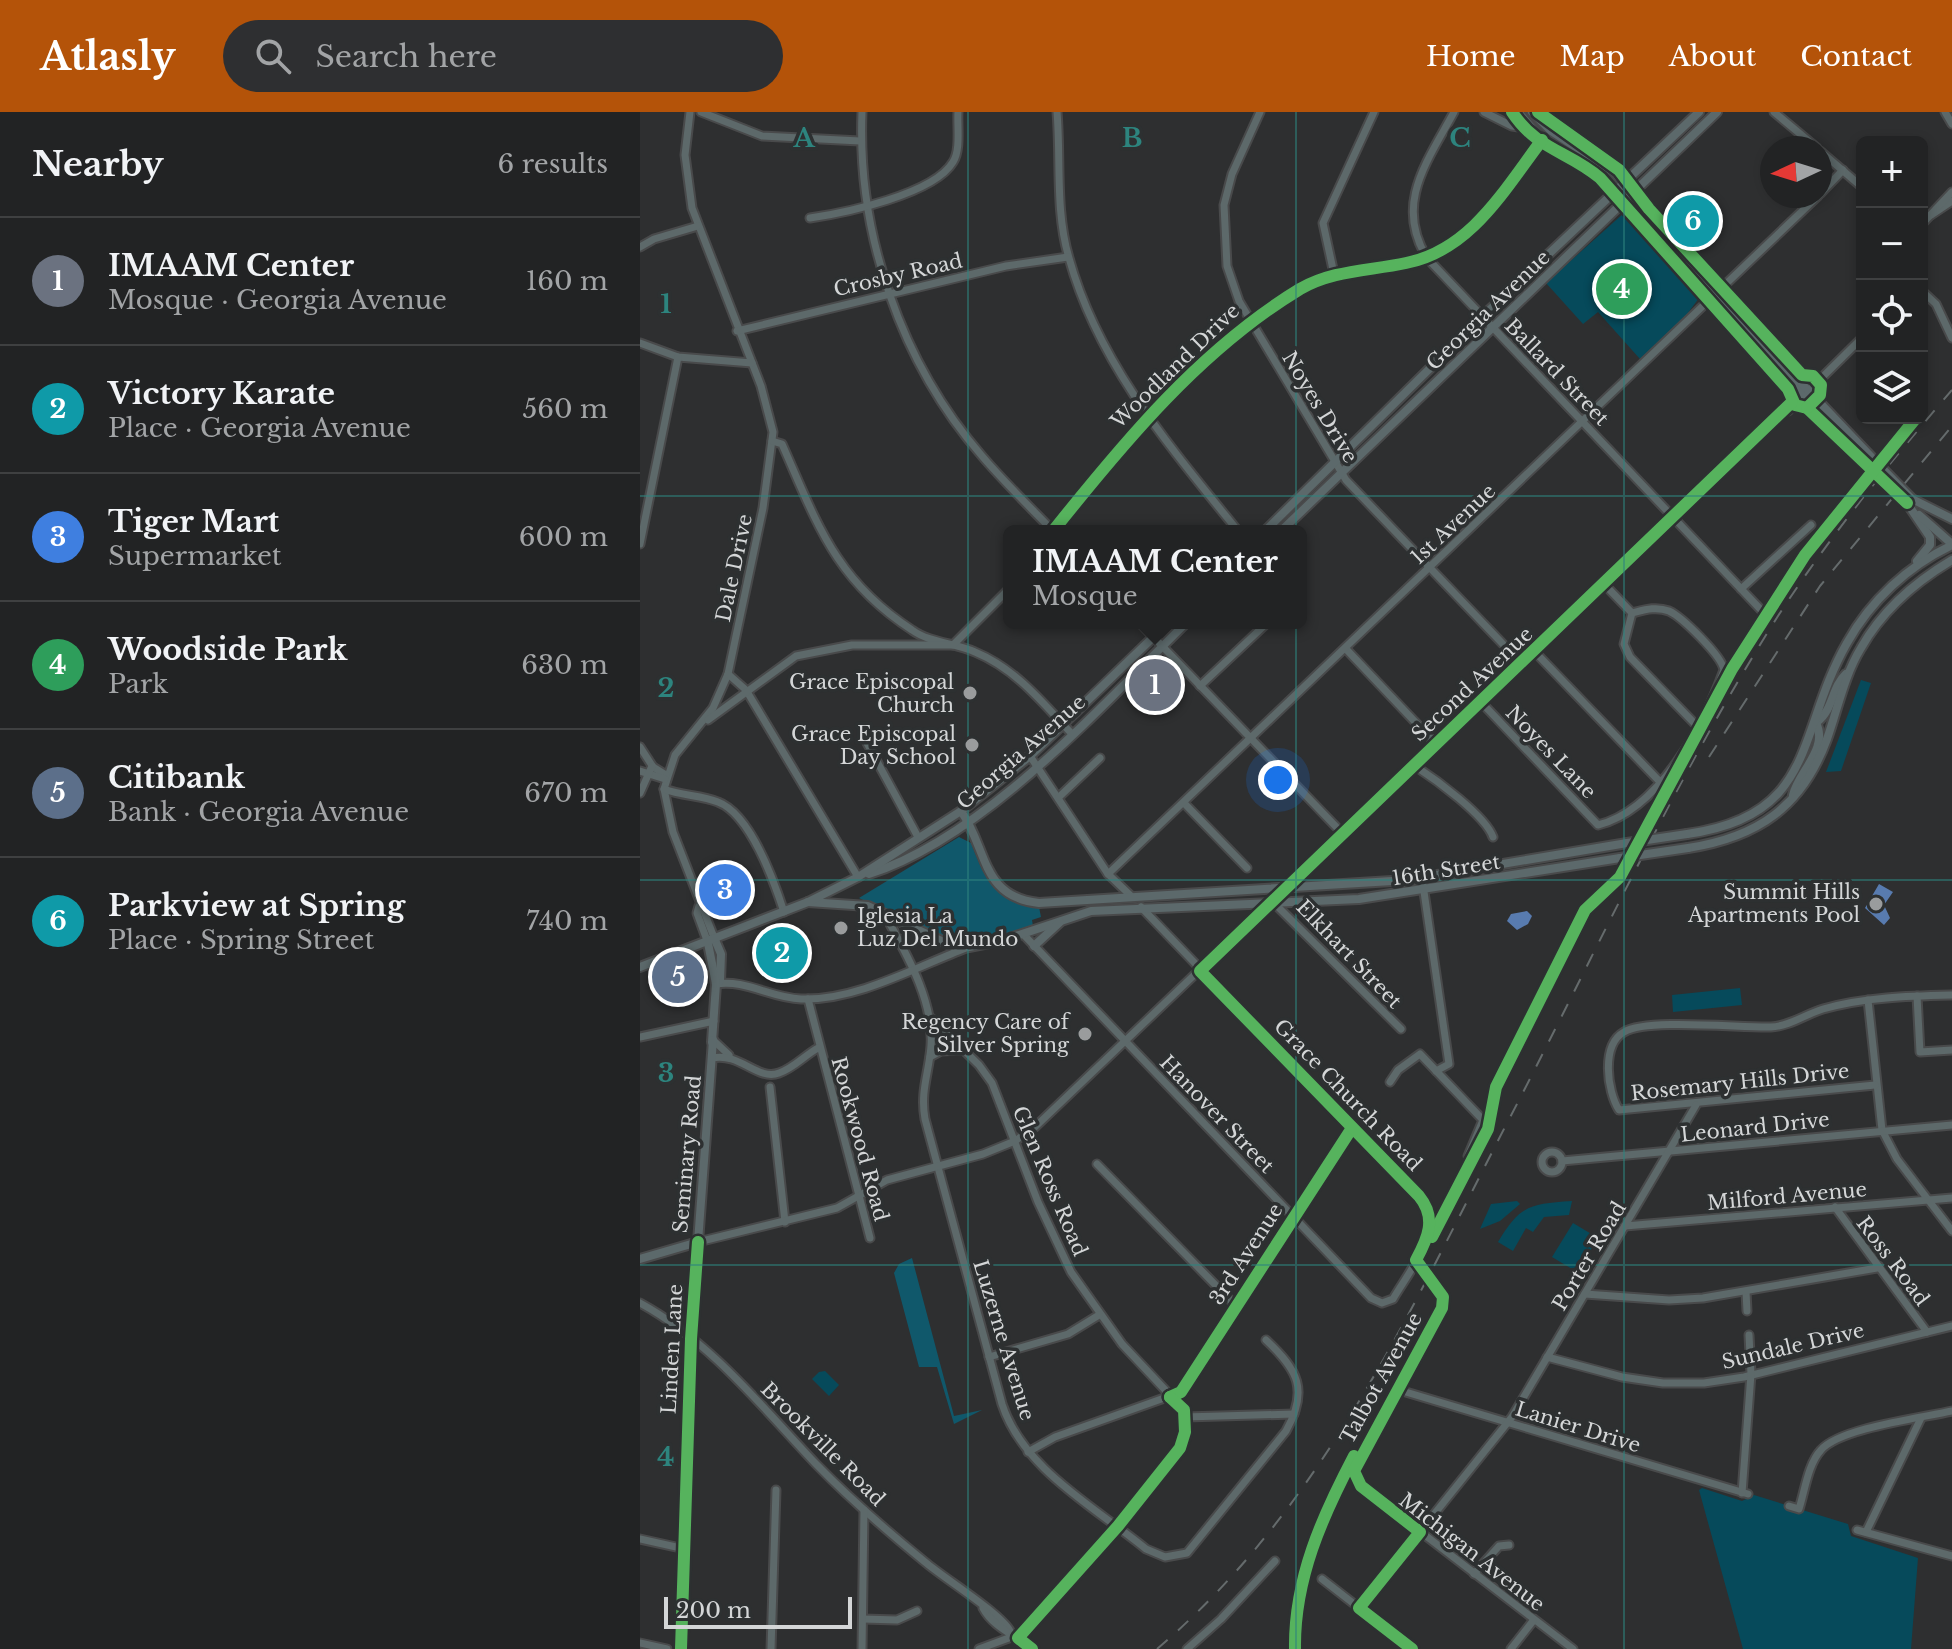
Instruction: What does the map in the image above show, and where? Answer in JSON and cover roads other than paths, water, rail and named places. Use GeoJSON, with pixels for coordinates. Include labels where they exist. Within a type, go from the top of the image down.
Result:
{"type":"FeatureCollection","features":[{"type":"Feature","properties":{"kind":"main road"},"geometry":{"type":"LineString","coordinates":[[1518,112],[1542,140],[1581,159],[1619,187]]}},
{"type":"Feature","properties":{"kind":"main road"},"geometry":{"type":"LineString","coordinates":[[1532,112],[1551,131],[1599,160],[1628,198],[1804,394],[1952,544]]}},
{"type":"Feature","properties":{"kind":"main road","name":"Georgia Avenue"},"geometry":{"type":"LineString","coordinates":[[1271,525],[1482,317],[1699,112]]}},
{"type":"Feature","properties":{"kind":"main road","name":"Georgia Avenue"},"geometry":{"type":"LineString","coordinates":[[1287,525],[1717,112]]}},
{"type":"Feature","properties":{"kind":"main road"},"geometry":{"type":"LineString","coordinates":[[1910,501],[1951,520]]}},
{"type":"Feature","properties":{"kind":"main road"},"geometry":{"type":"LineString","coordinates":[[1900,579],[1931,541],[1910,501]]}},
{"type":"Feature","properties":{"kind":"main road","name":"16th Street"},"geometry":{"type":"LineString","coordinates":[[961,811],[993,881],[1015,899],[1039,903],[1422,878],[1726,826],[1764,807],[1795,772],[1847,643],[1869,610],[1900,579],[1952,544]]}},
{"type":"Feature","properties":{"kind":"main road","name":"16th Street"},"geometry":{"type":"LineString","coordinates":[[808,902],[868,906],[950,945],[969,947],[1023,934],[1066,917],[1141,907],[1359,899],[1724,842],[1756,829],[1793,798],[1816,765],[1850,670],[1880,619],[1926,576],[1952,560]]}},
{"type":"Feature","properties":{"kind":"main road","name":"Georgia Avenue"},"geometry":{"type":"LineString","coordinates":[[640,967],[712,942],[808,902],[858,877],[961,811],[1030,756],[1162,629]]}},
{"type":"Feature","properties":{"kind":"main road","name":"Georgia Avenue"},"geometry":{"type":"LineString","coordinates":[[858,877],[892,867],[968,821],[1072,734],[1180,629]]}},
{"type":"Feature","properties":{"kind":"main road"},"geometry":{"type":"LineString","coordinates":[[1793,798],[1794,790],[1819,743],[1820,731],[1816,723],[1829,710],[1839,681],[1850,670]]}},
{"type":"Feature","properties":{"kind":"main road"},"geometry":{"type":"LineString","coordinates":[[1034,946],[1066,917]]}},
{"type":"Feature","properties":{"kind":"main road","name":"Seminary Road"},"geometry":{"type":"LineString","coordinates":[[640,1259],[698,1242],[716,984],[720,981],[723,967],[712,942]]}},
{"type":"Feature","properties":{"kind":"street","name":"Dale Drive"},"geometry":{"type":"LineString","coordinates":[[666,777],[675,755],[702,725],[728,674],[763,508],[772,441],[770,413],[698,226],[686,175],[690,112]]}},
{"type":"Feature","properties":{"kind":"street"},"geometry":{"type":"LineString","coordinates":[[701,112],[762,136],[860,141]]}},
{"type":"Feature","properties":{"kind":"street"},"geometry":{"type":"LineString","coordinates":[[862,112],[860,141],[868,209],[889,293],[916,355],[949,412],[980,454],[1047,525]]}},
{"type":"Feature","properties":{"kind":"street"},"geometry":{"type":"LineString","coordinates":[[810,218],[868,209],[938,177],[953,162],[958,112]]}},
{"type":"Feature","properties":{"kind":"street"},"geometry":{"type":"LineString","coordinates":[[1057,112],[1060,202],[1068,257],[1110,359],[1148,418],[1233,525]]}},
{"type":"Feature","properties":{"kind":"street","name":"Noyes Drive"},"geometry":{"type":"LineString","coordinates":[[1260,112],[1232,174],[1222,224],[1227,266],[1249,321],[1333,463],[1522,664]]}},
{"type":"Feature","properties":{"kind":"street"},"geometry":{"type":"LineString","coordinates":[[1334,274],[1323,223],[1374,112]]}},
{"type":"Feature","properties":{"kind":"street","name":"Ballard Street"},"geometry":{"type":"LineString","coordinates":[[1454,112],[1433,150],[1411,209],[1411,222],[1427,258],[1763,612]]}},
{"type":"Feature","properties":{"kind":"street"},"geometry":{"type":"LineString","coordinates":[[1484,112],[1512,126],[1531,129]]}},
{"type":"Feature","properties":{"kind":"street"},"geometry":{"type":"LineString","coordinates":[[1774,112],[1802,136]]}},
{"type":"Feature","properties":{"kind":"street"},"geometry":{"type":"LineString","coordinates":[[1945,112],[1952,124]]}},
{"type":"Feature","properties":{"kind":"street","name":"Woodland Drive"},"geometry":{"type":"LineString","coordinates":[[1058,525],[1127,439],[1249,321],[1304,287],[1334,274],[1427,258],[1456,243],[1479,223],[1542,140]]}},
{"type":"Feature","properties":{"kind":"street"},"geometry":{"type":"LineString","coordinates":[[1832,161],[1856,182]]}},
{"type":"Feature","properties":{"kind":"street","name":"1st Avenue"},"geometry":{"type":"LineString","coordinates":[[1832,181],[1843,170]]}},
{"type":"Feature","properties":{"kind":"street"},"geometry":{"type":"LineString","coordinates":[[1929,216],[1952,192]]}},
{"type":"Feature","properties":{"kind":"street"},"geometry":{"type":"LineString","coordinates":[[1929,216],[1952,201]]}},
{"type":"Feature","properties":{"kind":"street","name":"1st Avenue"},"geometry":{"type":"LineString","coordinates":[[1108,874],[1805,208]]}},
{"type":"Feature","properties":{"kind":"street"},"geometry":{"type":"LineString","coordinates":[[640,247],[654,239],[698,226]]}},
{"type":"Feature","properties":{"kind":"street","name":"Crosby Road"},"geometry":{"type":"LineString","coordinates":[[737,331],[1006,266],[1068,257]]}},
{"type":"Feature","properties":{"kind":"street"},"geometry":{"type":"LineString","coordinates":[[1928,297],[1936,304],[1952,338]]}},
{"type":"Feature","properties":{"kind":"street"},"geometry":{"type":"LineString","coordinates":[[640,343],[678,357],[752,363]]}},
{"type":"Feature","properties":{"kind":"street","name":"Second Avenue"},"geometry":{"type":"LineString","coordinates":[[698,1242],[837,1208],[887,1180],[1015,1141],[1053,1113],[1856,344]]}},
{"type":"Feature","properties":{"kind":"street"},"geometry":{"type":"LineString","coordinates":[[640,544],[678,357]]}},
{"type":"Feature","properties":{"kind":"street"},"geometry":{"type":"LineString","coordinates":[[772,441],[782,444],[818,530],[850,577],[912,631],[1003,667],[1026,684],[1072,734]]}},
{"type":"Feature","properties":{"kind":"street"},"geometry":{"type":"LineString","coordinates":[[1741,589],[1811,525]]}},
{"type":"Feature","properties":{"kind":"street"},"geometry":{"type":"LineString","coordinates":[[1605,585],[1632,613]]}},
{"type":"Feature","properties":{"kind":"street"},"geometry":{"type":"LineString","coordinates":[[702,725],[796,656],[852,645],[953,645],[1003,595]]}},
{"type":"Feature","properties":{"kind":"street"},"geometry":{"type":"LineString","coordinates":[[1535,652],[1662,784],[1697,726],[1722,675],[1724,664],[1672,613],[1655,608],[1632,613]]}},
{"type":"Feature","properties":{"kind":"street"},"geometry":{"type":"LineString","coordinates":[[1632,613],[1624,644],[1630,657],[1697,726]]}},
{"type":"Feature","properties":{"kind":"street"},"geometry":{"type":"LineString","coordinates":[[1146,629],[1343,834]]}},
{"type":"Feature","properties":{"kind":"street"},"geometry":{"type":"LineString","coordinates":[[1200,686],[1261,629]]}},
{"type":"Feature","properties":{"kind":"street"},"geometry":{"type":"LineString","coordinates":[[1346,649],[1436,744]]}},
{"type":"Feature","properties":{"kind":"street"},"geometry":{"type":"LineString","coordinates":[[728,674],[746,690],[858,877]]}},
{"type":"Feature","properties":{"kind":"street","name":"Noyes Lane"},"geometry":{"type":"LineString","coordinates":[[1481,702],[1598,825],[1623,815],[1662,784]]}},
{"type":"Feature","properties":{"kind":"street"},"geometry":{"type":"LineString","coordinates":[[867,743],[918,837]]}},
{"type":"Feature","properties":{"kind":"street"},"geometry":{"type":"LineString","coordinates":[[640,747],[652,766],[666,777]]}},
{"type":"Feature","properties":{"kind":"street"},"geometry":{"type":"LineString","coordinates":[[1030,756],[1108,874],[1130,895]]}},
{"type":"Feature","properties":{"kind":"street"},"geometry":{"type":"LineString","coordinates":[[1059,797],[1100,758]]}},
{"type":"Feature","properties":{"kind":"street"},"geometry":{"type":"LineString","coordinates":[[640,793],[644,773],[652,766]]}},
{"type":"Feature","properties":{"kind":"street"},"geometry":{"type":"LineString","coordinates":[[1415,766],[1439,781],[1489,825],[1493,837]]}},
{"type":"Feature","properties":{"kind":"street"},"geometry":{"type":"LineString","coordinates":[[644,773],[666,777]]}},
{"type":"Feature","properties":{"kind":"street"},"geometry":{"type":"LineString","coordinates":[[666,777],[665,821],[672,829],[699,906],[704,908],[712,942]]}},
{"type":"Feature","properties":{"kind":"street"},"geometry":{"type":"LineString","coordinates":[[664,789],[716,801],[734,811],[758,847],[784,912]]}},
{"type":"Feature","properties":{"kind":"street"},"geometry":{"type":"LineString","coordinates":[[1184,803],[1247,868]]}},
{"type":"Feature","properties":{"kind":"street"},"geometry":{"type":"LineString","coordinates":[[1422,878],[1449,1064],[1436,1071]]}},
{"type":"Feature","properties":{"kind":"street","name":"Elkhart Street"},"geometry":{"type":"LineString","coordinates":[[1273,902],[1285,909],[1401,1029]]}},
{"type":"Feature","properties":{"kind":"street","name":"Grace Church Road"},"geometry":{"type":"LineString","coordinates":[[1141,907],[1427,1205],[1431,1215],[1429,1232],[1417,1262],[1393,1299]]}},
{"type":"Feature","properties":{"kind":"street","name":"Luzerne Avenue"},"geometry":{"type":"LineString","coordinates":[[890,924],[912,968],[930,1017],[930,1057],[922,1097],[1008,1421],[1028,1452],[1116,1528],[1159,1555],[1173,1557],[1187,1553],[1286,1431],[1294,1414]]}},
{"type":"Feature","properties":{"kind":"street","name":"Hanover Street"},"geometry":{"type":"LineString","coordinates":[[1023,934],[1371,1298],[1382,1303],[1393,1299]]}},
{"type":"Feature","properties":{"kind":"street"},"geometry":{"type":"LineString","coordinates":[[716,984],[735,982],[778,996],[808,999],[862,988],[969,947]]}},
{"type":"Feature","properties":{"kind":"street","name":"Rosemary Hills Drive"},"geometry":{"type":"LineString","coordinates":[[1868,1000],[1875,1085],[1696,1105],[1619,1110],[1613,1101],[1609,1050],[1614,1040],[1626,1030],[1699,1024],[1784,1025],[1824,1009],[1868,1000],[1952,995]]}},
{"type":"Feature","properties":{"kind":"street"},"geometry":{"type":"LineString","coordinates":[[1917,996],[1920,1052],[1952,1050]]}},
{"type":"Feature","properties":{"kind":"street","name":"Rookwood Road"},"geometry":{"type":"LineString","coordinates":[[808,999],[818,1048],[870,1238]]}},
{"type":"Feature","properties":{"kind":"street","name":"Glen Ross Road"},"geometry":{"type":"LineString","coordinates":[[930,1017],[960,1050],[979,1065],[992,1083],[1052,1236],[1099,1315],[1170,1397],[1181,1405],[1185,1417]]}},
{"type":"Feature","properties":{"kind":"street"},"geometry":{"type":"LineString","coordinates":[[640,1037],[714,1021]]}},
{"type":"Feature","properties":{"kind":"street"},"geometry":{"type":"LineString","coordinates":[[713,1040],[729,1055],[762,1073],[777,1074]]}},
{"type":"Feature","properties":{"kind":"street"},"geometry":{"type":"LineString","coordinates":[[770,1087],[777,1074],[818,1048]]}},
{"type":"Feature","properties":{"kind":"street"},"geometry":{"type":"LineString","coordinates":[[930,1057],[941,1051],[960,1050]]}},
{"type":"Feature","properties":{"kind":"street"},"geometry":{"type":"LineString","coordinates":[[1390,1082],[1398,1070],[1417,1054],[1436,1071],[1483,1120],[1468,1156]]}},
{"type":"Feature","properties":{"kind":"street"},"geometry":{"type":"LineString","coordinates":[[712,1058],[729,1055]]}},
{"type":"Feature","properties":{"kind":"street"},"geometry":{"type":"LineString","coordinates":[[762,1073],[770,1087],[785,1222]]}},
{"type":"Feature","properties":{"kind":"street"},"geometry":{"type":"LineString","coordinates":[[1875,1085],[1882,1130],[1897,1159],[1952,1231]]}},
{"type":"Feature","properties":{"kind":"street","name":"Porter Road"},"geometry":{"type":"LineString","coordinates":[[1359,1608],[1507,1422],[1696,1105]]}},
{"type":"Feature","properties":{"kind":"street","name":"Leonard Drive"},"geometry":{"type":"LineString","coordinates":[[1562,1161],[1952,1125]]}},
{"type":"Feature","properties":{"kind":"street","name":"3rd Avenue"},"geometry":{"type":"LineString","coordinates":[[1170,1397],[1181,1392],[1352,1128]]}},
{"type":"Feature","properties":{"kind":"street"},"geometry":{"type":"LineString","coordinates":[[1097,1164],[1236,1306]]}},
{"type":"Feature","properties":{"kind":"street","name":"Milford Avenue"},"geometry":{"type":"LineString","coordinates":[[1625,1226],[1952,1198]]}},
{"type":"Feature","properties":{"kind":"street","name":"Ross Road"},"geometry":{"type":"LineString","coordinates":[[1835,1207],[1927,1332]]}},
{"type":"Feature","properties":{"kind":"street","name":"Linden Lane"},"geometry":{"type":"LineString","coordinates":[[681,1649],[691,1339],[698,1242]]}},
{"type":"Feature","properties":{"kind":"street","name":"Talbot Avenue"},"geometry":{"type":"LineString","coordinates":[[1354,1476],[1356,1464],[1442,1308],[1443,1297],[1417,1262]]}},
{"type":"Feature","properties":{"kind":"street"},"geometry":{"type":"LineString","coordinates":[[1585,1294],[1669,1300],[1746,1292],[1877,1268]]}},
{"type":"Feature","properties":{"kind":"street"},"geometry":{"type":"LineString","coordinates":[[1746,1292],[1747,1311]]}},
{"type":"Feature","properties":{"kind":"street","name":"Brookville Road"},"geometry":{"type":"LineString","coordinates":[[640,1303],[721,1364],[864,1510],[983,1608],[1001,1629],[1010,1631],[1032,1649]]}},
{"type":"Feature","properties":{"kind":"street"},"geometry":{"type":"LineString","coordinates":[[989,1357],[1068,1334],[1099,1315]]}},
{"type":"Feature","properties":{"kind":"street","name":"Sundale Drive"},"geometry":{"type":"LineString","coordinates":[[1547,1357],[1622,1377],[1663,1383],[1704,1383],[1952,1326]]}},
{"type":"Feature","properties":{"kind":"street"},"geometry":{"type":"LineString","coordinates":[[1749,1335],[1751,1374]]}},
{"type":"Feature","properties":{"kind":"street"},"geometry":{"type":"LineString","coordinates":[[1116,1528],[1180,1448],[1185,1417],[1294,1414],[1299,1395],[1295,1372],[1266,1340]]}},
{"type":"Feature","properties":{"kind":"street","name":"Lanier Drive"},"geometry":{"type":"LineString","coordinates":[[1399,1390],[1745,1493],[1751,1374]]}},
{"type":"Feature","properties":{"kind":"street"},"geometry":{"type":"LineString","coordinates":[[1028,1452],[1055,1437],[1170,1397]]}},
{"type":"Feature","properties":{"kind":"street"},"geometry":{"type":"LineString","coordinates":[[1789,1506],[1799,1509],[1812,1465],[1823,1447],[1840,1437],[1952,1411]]}},
{"type":"Feature","properties":{"kind":"street"},"geometry":{"type":"LineString","coordinates":[[1921,1418],[1861,1531],[1952,1556]]}},
{"type":"Feature","properties":{"kind":"street","name":"Michigan Avenue"},"geometry":{"type":"LineString","coordinates":[[1354,1476],[1361,1486],[1573,1649]]}},
{"type":"Feature","properties":{"kind":"street"},"geometry":{"type":"LineString","coordinates":[[771,1649],[776,1490]]}},
{"type":"Feature","properties":{"kind":"street"},"geometry":{"type":"LineString","coordinates":[[862,1649],[864,1510]]}},
{"type":"Feature","properties":{"kind":"street"},"geometry":{"type":"LineString","coordinates":[[640,1539],[685,1549]]}},
{"type":"Feature","properties":{"kind":"street"},"geometry":{"type":"LineString","coordinates":[[1474,1574],[1499,1546],[1509,1545]]}},
{"type":"Feature","properties":{"kind":"street"},"geometry":{"type":"LineString","coordinates":[[979,1649],[1018,1638],[1087,1561]]}},
{"type":"Feature","properties":{"kind":"street"},"geometry":{"type":"LineString","coordinates":[[1189,1648],[1275,1561]]}},
{"type":"Feature","properties":{"kind":"street"},"geometry":{"type":"LineString","coordinates":[[1322,1579],[1412,1649]]}},
{"type":"Feature","properties":{"kind":"street"},"geometry":{"type":"LineString","coordinates":[[863,1619],[897,1620],[917,1611]]}},
{"type":"Feature","properties":{"kind":"street"},"geometry":{"type":"LineString","coordinates":[[1511,1649],[1533,1621]]}},
{"type":"Feature","properties":{"kind":"street"},"geometry":{"type":"LineString","coordinates":[[640,1643],[667,1649]]}},
{"type":"Feature","properties":{"kind":"railway"},"geometry":{"type":"LineString","coordinates":[[1157,1649],[1215,1594],[1267,1535],[1314,1472],[1356,1406],[1433,1268],[1636,868],[1740,677],[1798,586],[1840,528],[1952,390]]}},
{"type":"Feature","properties":{"kind":"railway"},"geometry":{"type":"LineString","coordinates":[[1709,757],[1820,586],[1952,426]]}},
{"type":"Feature","properties":{"kind":"place","name":"Parkview at Spring"},"geometry":{"type":"Point","coordinates":[1693,221]}},
{"type":"Feature","properties":{"kind":"place","name":"Woodside Park"},"geometry":{"type":"Point","coordinates":[1622,289]}},
{"type":"Feature","properties":{"kind":"place","name":"IMAAM Center"},"geometry":{"type":"Point","coordinates":[1155,685]}},
{"type":"Feature","properties":{"kind":"place","name":"Grace Episcopal Church"},"geometry":{"type":"Point","coordinates":[970,693]}},
{"type":"Feature","properties":{"kind":"place","name":"Grace Episcopal Day School"},"geometry":{"type":"Point","coordinates":[972,745]}},
{"type":"Feature","properties":{"kind":"place","name":"Tiger Mart"},"geometry":{"type":"Point","coordinates":[725,890]}},
{"type":"Feature","properties":{"kind":"place","name":"Summit Hills Apartments Pool"},"geometry":{"type":"Point","coordinates":[1876,904]}},
{"type":"Feature","properties":{"kind":"place","name":"Iglesia La Luz Del Mundo"},"geometry":{"type":"Point","coordinates":[841,928]}},
{"type":"Feature","properties":{"kind":"place","name":"Victory Karate"},"geometry":{"type":"Point","coordinates":[782,953]}},
{"type":"Feature","properties":{"kind":"place","name":"Citibank"},"geometry":{"type":"Point","coordinates":[678,977]}},
{"type":"Feature","properties":{"kind":"place","name":"Regency Care of Silver Spring"},"geometry":{"type":"Point","coordinates":[1085,1034]}}]}
